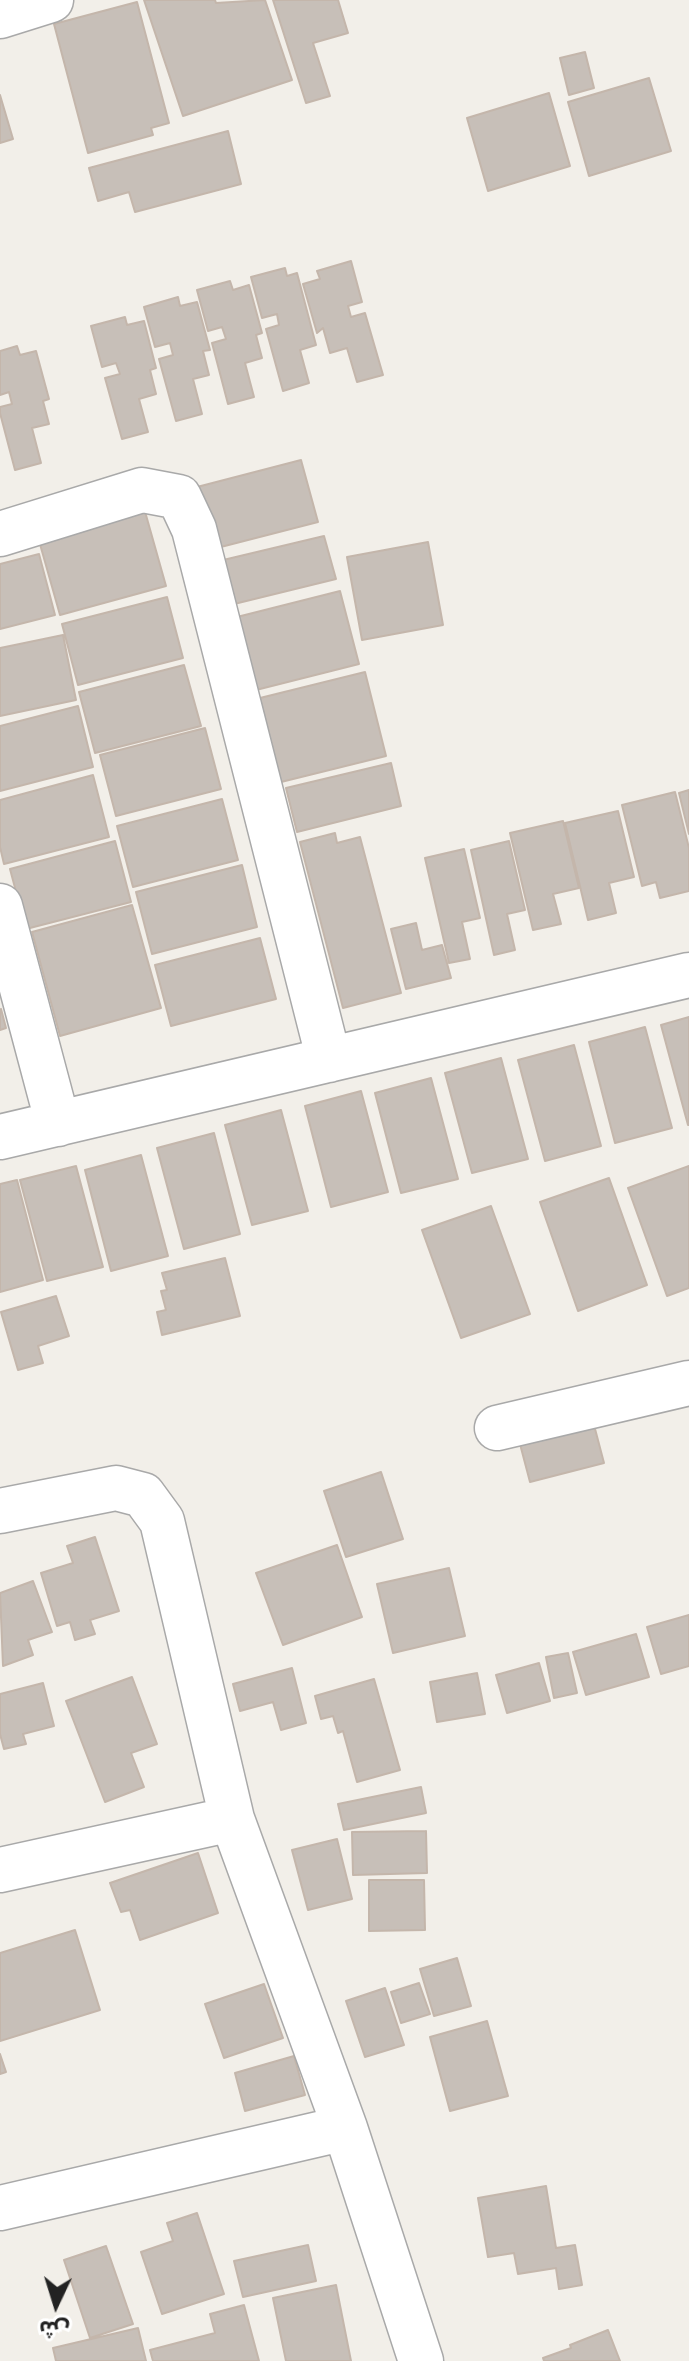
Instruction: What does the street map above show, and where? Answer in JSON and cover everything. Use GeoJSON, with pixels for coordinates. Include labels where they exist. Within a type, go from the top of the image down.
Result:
{"type":"FeatureCollection","features":[{"type":"Feature","properties":{"kind":"street"},"geometry":{"type":"LineString","coordinates":[[0,16],[51,0]]}},
{"type":"Feature","properties":{"kind":"street"},"geometry":{"type":"LineString","coordinates":[[0,534],[142,490],[179,497],[194,529],[329,1060]]}},
{"type":"Feature","properties":{"kind":"street"},"geometry":{"type":"LineString","coordinates":[[0,906],[58,1124]]}},
{"type":"Feature","properties":{"kind":"street"},"geometry":{"type":"LineString","coordinates":[[0,1137],[689,975]]}},
{"type":"Feature","properties":{"kind":"street"},"geometry":{"type":"LineString","coordinates":[[497,1428],[689,1383]]}},
{"type":"Feature","properties":{"kind":"street"},"geometry":{"type":"LineString","coordinates":[[0,1511],[116,1488],[143,1495],[162,1521],[232,1819],[345,2128],[421,2361]]}},
{"type":"Feature","properties":{"kind":"street"},"geometry":{"type":"LineString","coordinates":[[0,1870],[232,1819]]}},
{"type":"Feature","properties":{"kind":"street"},"geometry":{"type":"LineString","coordinates":[[0,2208],[345,2128]]}},
{"type":"Feature","properties":{"kind":"building"},"geometry":{"type":"Polygon","coordinates":[[[144,0],[215,0],[216,3],[265,0],[292,80],[183,116],[144,0]]]}},
{"type":"Feature","properties":{"kind":"building"},"geometry":{"type":"Polygon","coordinates":[[[273,0],[338,0],[348,33],[313,43],[330,96],[306,103],[273,0]]]}},
{"type":"Feature","properties":{"kind":"building"},"geometry":{"type":"Polygon","coordinates":[[[137,2],[169,123],[151,128],[153,135],[88,153],[54,24],[137,2]]]}},
{"type":"Feature","properties":{"kind":"building"},"geometry":{"type":"Polygon","coordinates":[[[585,52],[594,88],[569,95],[560,58],[585,52]]]}},
{"type":"Feature","properties":{"kind":"building"},"geometry":{"type":"Polygon","coordinates":[[[649,78],[671,151],[589,176],[568,102],[649,78]]]}},
{"type":"Feature","properties":{"kind":"building"},"geometry":{"type":"Polygon","coordinates":[[[549,93],[570,166],[488,191],[467,118],[549,93]]]}},
{"type":"Feature","properties":{"kind":"building"},"geometry":{"type":"Polygon","coordinates":[[[0,95],[13,139],[0,143],[0,95]]]}},
{"type":"Feature","properties":{"kind":"building"},"geometry":{"type":"Polygon","coordinates":[[[228,131],[241,184],[135,212],[129,192],[98,201],[89,168],[228,131]]]}},
{"type":"Feature","properties":{"kind":"building"},"geometry":{"type":"Polygon","coordinates":[[[351,261],[362,302],[348,306],[351,317],[365,313],[383,375],[357,382],[347,348],[330,353],[323,328],[317,333],[303,284],[320,279],[317,271],[351,261]]]}},
{"type":"Feature","properties":{"kind":"building"},"geometry":{"type":"Polygon","coordinates":[[[285,268],[287,276],[297,273],[316,345],[300,350],[309,383],[283,391],[266,329],[279,325],[277,314],[262,318],[251,277],[285,268]]]}},
{"type":"Feature","properties":{"kind":"building"},"geometry":{"type":"Polygon","coordinates":[[[230,281],[233,290],[249,285],[262,333],[256,335],[262,358],[245,363],[254,397],[228,404],[212,343],[226,339],[222,327],[208,331],[197,290],[230,281]]]}},
{"type":"Feature","properties":{"kind":"building"},"geometry":{"type":"Polygon","coordinates":[[[178,297],[180,306],[197,302],[210,350],[203,351],[209,375],[193,379],[202,414],[176,421],[159,359],[173,355],[170,343],[155,347],[144,307],[178,297]]]}},
{"type":"Feature","properties":{"kind":"building"},"geometry":{"type":"Polygon","coordinates":[[[125,317],[127,325],[144,321],[156,368],[150,370],[156,394],[139,399],[148,432],[122,439],[105,378],[120,374],[116,363],[102,367],[91,326],[125,317]]]}},
{"type":"Feature","properties":{"kind":"building"},"geometry":{"type":"Polygon","coordinates":[[[17,346],[20,355],[36,351],[49,399],[43,401],[49,424],[32,428],[41,463],[15,470],[0,413],[0,407],[12,404],[9,392],[0,395],[0,351],[17,346]]]}},
{"type":"Feature","properties":{"kind":"building"},"geometry":{"type":"Polygon","coordinates":[[[301,460],[318,522],[213,549],[197,487],[301,460]]]}},
{"type":"Feature","properties":{"kind":"building"},"geometry":{"type":"Polygon","coordinates":[[[144,508],[166,586],[60,615],[38,537],[144,508]]]}},
{"type":"Feature","properties":{"kind":"building"},"geometry":{"type":"Polygon","coordinates":[[[324,536],[336,579],[230,605],[219,561],[324,536]]]}},
{"type":"Feature","properties":{"kind":"building"},"geometry":{"type":"Polygon","coordinates":[[[428,542],[443,625],[362,640],[347,557],[428,542]]]}},
{"type":"Feature","properties":{"kind":"building"},"geometry":{"type":"Polygon","coordinates":[[[39,554],[55,615],[0,629],[0,564],[39,554]]]}},
{"type":"Feature","properties":{"kind":"building"},"geometry":{"type":"Polygon","coordinates":[[[340,591],[359,664],[252,691],[233,618],[340,591]]]}},
{"type":"Feature","properties":{"kind":"building"},"geometry":{"type":"Polygon","coordinates":[[[167,597],[183,658],[78,685],[62,624],[167,597]]]}},
{"type":"Feature","properties":{"kind":"building"},"geometry":{"type":"Polygon","coordinates":[[[63,635],[76,700],[0,716],[0,648],[63,635]]]}},
{"type":"Feature","properties":{"kind":"building"},"geometry":{"type":"Polygon","coordinates":[[[184,665],[201,726],[95,753],[79,692],[184,665]]]}},
{"type":"Feature","properties":{"kind":"building"},"geometry":{"type":"Polygon","coordinates":[[[365,672],[386,756],[281,782],[260,698],[365,672]]]}},
{"type":"Feature","properties":{"kind":"building"},"geometry":{"type":"Polygon","coordinates":[[[78,706],[93,767],[0,791],[0,726],[78,706]]]}},
{"type":"Feature","properties":{"kind":"building"},"geometry":{"type":"Polygon","coordinates":[[[205,728],[221,789],[116,816],[100,755],[205,728]]]}},
{"type":"Feature","properties":{"kind":"building"},"geometry":{"type":"Polygon","coordinates":[[[391,763],[401,806],[297,832],[286,788],[391,763]]]}},
{"type":"Feature","properties":{"kind":"building"},"geometry":{"type":"Polygon","coordinates":[[[93,775],[109,837],[4,864],[0,847],[0,800],[93,775]]]}},
{"type":"Feature","properties":{"kind":"building"},"geometry":{"type":"Polygon","coordinates":[[[689,790],[689,834],[679,793],[689,790]]]}},
{"type":"Feature","properties":{"kind":"building"},"geometry":{"type":"Polygon","coordinates":[[[675,792],[689,848],[689,891],[660,898],[656,882],[642,886],[622,805],[675,792]]]}},
{"type":"Feature","properties":{"kind":"building"},"geometry":{"type":"Polygon","coordinates":[[[222,799],[238,860],[133,887],[117,826],[222,799]]]}},
{"type":"Feature","properties":{"kind":"building"},"geometry":{"type":"Polygon","coordinates":[[[618,811],[634,877],[609,883],[616,913],[588,920],[565,823],[618,811]]]}},
{"type":"Feature","properties":{"kind":"building"},"geometry":{"type":"Polygon","coordinates":[[[563,821],[579,888],[553,894],[561,924],[533,930],[510,833],[563,821]]]}},
{"type":"Feature","properties":{"kind":"building"},"geometry":{"type":"Polygon","coordinates":[[[335,833],[337,843],[360,837],[401,993],[343,1008],[300,842],[335,833]]]}},
{"type":"Feature","properties":{"kind":"building"},"geometry":{"type":"Polygon","coordinates":[[[115,841],[131,902],[26,929],[10,869],[115,841]]]}},
{"type":"Feature","properties":{"kind":"building"},"geometry":{"type":"Polygon","coordinates":[[[509,841],[525,910],[507,914],[515,950],[494,955],[471,850],[509,841]]]}},
{"type":"Feature","properties":{"kind":"building"},"geometry":{"type":"Polygon","coordinates":[[[464,849],[480,918],[462,922],[470,959],[449,963],[425,858],[464,849]]]}},
{"type":"Feature","properties":{"kind":"building"},"geometry":{"type":"Polygon","coordinates":[[[242,865],[257,927],[152,954],[136,892],[242,865]]]}},
{"type":"Feature","properties":{"kind":"building"},"geometry":{"type":"Polygon","coordinates":[[[132,905],[161,1008],[60,1036],[32,932],[132,905]]]}},
{"type":"Feature","properties":{"kind":"building"},"geometry":{"type":"Polygon","coordinates":[[[416,923],[422,950],[442,945],[451,978],[406,989],[391,929],[416,923]]]}},
{"type":"Feature","properties":{"kind":"building"},"geometry":{"type":"Polygon","coordinates":[[[260,938],[276,999],[171,1026],[155,965],[260,938]]]}},
{"type":"Feature","properties":{"kind":"building"},"geometry":{"type":"Polygon","coordinates":[[[0,1010],[6,1028],[0,1030],[0,1010]]]}},
{"type":"Feature","properties":{"kind":"building"},"geometry":{"type":"Polygon","coordinates":[[[689,1017],[689,1125],[688,1125],[661,1025],[689,1017]]]}},
{"type":"Feature","properties":{"kind":"building"},"geometry":{"type":"Polygon","coordinates":[[[645,1027],[672,1128],[615,1143],[589,1042],[645,1027]]]}},
{"type":"Feature","properties":{"kind":"building"},"geometry":{"type":"Polygon","coordinates":[[[574,1045],[601,1146],[545,1161],[518,1060],[574,1045]]]}},
{"type":"Feature","properties":{"kind":"building"},"geometry":{"type":"Polygon","coordinates":[[[501,1058],[528,1159],[472,1173],[445,1073],[501,1058]]]}},
{"type":"Feature","properties":{"kind":"building"},"geometry":{"type":"Polygon","coordinates":[[[431,1078],[458,1179],[401,1193],[375,1093],[431,1078]]]}},
{"type":"Feature","properties":{"kind":"building"},"geometry":{"type":"Polygon","coordinates":[[[361,1091],[388,1192],[331,1207],[305,1106],[361,1091]]]}},
{"type":"Feature","properties":{"kind":"building"},"geometry":{"type":"Polygon","coordinates":[[[281,1110],[308,1211],[252,1225],[225,1125],[281,1110]]]}},
{"type":"Feature","properties":{"kind":"building"},"geometry":{"type":"Polygon","coordinates":[[[214,1133],[240,1234],[184,1249],[157,1148],[214,1133]]]}},
{"type":"Feature","properties":{"kind":"building"},"geometry":{"type":"Polygon","coordinates":[[[141,1155],[168,1256],[111,1271],[85,1170],[141,1155]]]}},
{"type":"Feature","properties":{"kind":"building"},"geometry":{"type":"Polygon","coordinates":[[[76,1166],[103,1267],[47,1281],[20,1180],[76,1166]]]}},
{"type":"Feature","properties":{"kind":"building"},"geometry":{"type":"Polygon","coordinates":[[[689,1166],[689,1288],[667,1296],[628,1188],[689,1166]]]}},
{"type":"Feature","properties":{"kind":"building"},"geometry":{"type":"Polygon","coordinates":[[[609,1178],[647,1285],[578,1311],[540,1202],[609,1178]]]}},
{"type":"Feature","properties":{"kind":"building"},"geometry":{"type":"Polygon","coordinates":[[[17,1180],[43,1280],[0,1292],[0,1184],[17,1180]]]}},
{"type":"Feature","properties":{"kind":"building"},"geometry":{"type":"Polygon","coordinates":[[[491,1206],[530,1314],[461,1338],[422,1230],[491,1206]]]}},
{"type":"Feature","properties":{"kind":"building"},"geometry":{"type":"Polygon","coordinates":[[[225,1258],[240,1316],[162,1335],[157,1312],[166,1310],[161,1291],[167,1290],[162,1273],[225,1258]]]}},
{"type":"Feature","properties":{"kind":"building"},"geometry":{"type":"Polygon","coordinates":[[[56,1296],[69,1336],[38,1346],[43,1363],[18,1370],[1,1312],[56,1296]]]}},
{"type":"Feature","properties":{"kind":"building"},"geometry":{"type":"Polygon","coordinates":[[[594,1425],[604,1463],[530,1482],[520,1444],[594,1425]]]}},
{"type":"Feature","properties":{"kind":"building"},"geometry":{"type":"Polygon","coordinates":[[[381,1472],[403,1539],[346,1557],[324,1491],[381,1472]]]}},
{"type":"Feature","properties":{"kind":"building"},"geometry":{"type":"Polygon","coordinates":[[[95,1537],[119,1611],[90,1620],[95,1634],[75,1640],[70,1622],[57,1626],[41,1573],[73,1563],[67,1546],[95,1537]]]}},
{"type":"Feature","properties":{"kind":"building"},"geometry":{"type":"Polygon","coordinates":[[[337,1545],[362,1617],[283,1645],[256,1573],[337,1545]]]}},
{"type":"Feature","properties":{"kind":"building"},"geometry":{"type":"Polygon","coordinates":[[[449,1568],[465,1636],[393,1653],[377,1584],[449,1568]]]}},
{"type":"Feature","properties":{"kind":"building"},"geometry":{"type":"Polygon","coordinates":[[[33,1581],[52,1632],[28,1640],[33,1655],[3,1666],[0,1593],[33,1581]]]}},
{"type":"Feature","properties":{"kind":"building"},"geometry":{"type":"Polygon","coordinates":[[[689,1615],[689,1666],[661,1674],[647,1627],[689,1615]]]}},
{"type":"Feature","properties":{"kind":"building"},"geometry":{"type":"Polygon","coordinates":[[[636,1634],[649,1677],[586,1695],[573,1652],[636,1634]]]}},
{"type":"Feature","properties":{"kind":"building"},"geometry":{"type":"Polygon","coordinates":[[[568,1653],[577,1693],[554,1698],[546,1657],[568,1653]]]}},
{"type":"Feature","properties":{"kind":"building"},"geometry":{"type":"Polygon","coordinates":[[[539,1663],[550,1701],[507,1713],[496,1675],[539,1663]]]}},
{"type":"Feature","properties":{"kind":"building"},"geometry":{"type":"Polygon","coordinates":[[[292,1668],[306,1723],[281,1730],[273,1702],[240,1711],[233,1684],[292,1668]]]}},
{"type":"Feature","properties":{"kind":"building"},"geometry":{"type":"Polygon","coordinates":[[[477,1673],[485,1714],[437,1722],[430,1682],[477,1673]]]}},
{"type":"Feature","properties":{"kind":"building"},"geometry":{"type":"Polygon","coordinates":[[[132,1677],[157,1744],[131,1753],[144,1787],[105,1802],[66,1701],[132,1677]]]}},
{"type":"Feature","properties":{"kind":"building"},"geometry":{"type":"Polygon","coordinates":[[[374,1679],[400,1770],[357,1782],[343,1731],[338,1733],[333,1716],[321,1719],[315,1696],[374,1679]]]}},
{"type":"Feature","properties":{"kind":"building"},"geometry":{"type":"Polygon","coordinates":[[[43,1683],[54,1726],[23,1734],[26,1744],[4,1749],[0,1734],[0,1694],[43,1683]]]}},
{"type":"Feature","properties":{"kind":"building"},"geometry":{"type":"Polygon","coordinates":[[[421,1787],[426,1813],[344,1830],[338,1804],[421,1787]]]}},
{"type":"Feature","properties":{"kind":"building"},"geometry":{"type":"Polygon","coordinates":[[[426,1831],[427,1873],[353,1875],[352,1832],[426,1831]]]}},
{"type":"Feature","properties":{"kind":"building"},"geometry":{"type":"Polygon","coordinates":[[[337,1839],[352,1899],[308,1910],[292,1850],[337,1839]]]}},
{"type":"Feature","properties":{"kind":"building"},"geometry":{"type":"Polygon","coordinates":[[[198,1853],[218,1913],[140,1940],[130,1910],[121,1912],[110,1883],[198,1853]]]}},
{"type":"Feature","properties":{"kind":"building"},"geometry":{"type":"Polygon","coordinates":[[[369,1880],[424,1880],[425,1930],[369,1931],[369,1880]]]}},
{"type":"Feature","properties":{"kind":"building"},"geometry":{"type":"Polygon","coordinates":[[[75,1930],[100,2010],[0,2041],[0,1953],[75,1930]]]}},
{"type":"Feature","properties":{"kind":"building"},"geometry":{"type":"Polygon","coordinates":[[[457,1958],[471,2006],[434,2016],[420,1969],[457,1958]]]}},
{"type":"Feature","properties":{"kind":"building"},"geometry":{"type":"Polygon","coordinates":[[[419,1983],[430,2014],[401,2023],[391,1992],[419,1983]]]}},
{"type":"Feature","properties":{"kind":"building"},"geometry":{"type":"Polygon","coordinates":[[[264,1984],[283,2038],[224,2058],[205,2004],[264,1984]]]}},
{"type":"Feature","properties":{"kind":"building"},"geometry":{"type":"Polygon","coordinates":[[[385,1988],[404,2045],[365,2057],[346,2001],[385,1988]]]}},
{"type":"Feature","properties":{"kind":"building"},"geometry":{"type":"Polygon","coordinates":[[[487,2021],[508,2096],[450,2111],[430,2037],[487,2021]]]}},
{"type":"Feature","properties":{"kind":"building"},"geometry":{"type":"Polygon","coordinates":[[[0,2054],[6,2072],[0,2074],[0,2054]]]}},
{"type":"Feature","properties":{"kind":"building"},"geometry":{"type":"Polygon","coordinates":[[[294,2056],[305,2095],[245,2111],[235,2073],[294,2056]]]}},
{"type":"Feature","properties":{"kind":"building"},"geometry":{"type":"Polygon","coordinates":[[[546,2186],[556,2248],[575,2245],[582,2285],[559,2289],[556,2268],[518,2274],[514,2253],[488,2257],[478,2198],[546,2186]]]}},
{"type":"Feature","properties":{"kind":"building"},"geometry":{"type":"Polygon","coordinates":[[[197,2213],[224,2294],[162,2314],[141,2252],[173,2241],[167,2223],[197,2213]]]}},
{"type":"Feature","properties":{"kind":"building"},"geometry":{"type":"Polygon","coordinates":[[[308,2245],[316,2281],[243,2297],[234,2261],[308,2245]]]}},
{"type":"Feature","properties":{"kind":"building"},"geometry":{"type":"Polygon","coordinates":[[[106,2246],[133,2324],[90,2338],[64,2260],[106,2246]]]}},
{"type":"Feature","properties":{"kind":"building"},"geometry":{"type":"Polygon","coordinates":[[[336,2285],[351,2361],[286,2361],[273,2298],[336,2285]]]}},
{"type":"Feature","properties":{"kind":"building"},"geometry":{"type":"Polygon","coordinates":[[[244,2305],[259,2361],[153,2361],[150,2350],[215,2333],[210,2314],[244,2305]]]}},
{"type":"Feature","properties":{"kind":"building"},"geometry":{"type":"Polygon","coordinates":[[[138,2328],[146,2361],[56,2361],[53,2348],[138,2328]]]}},
{"type":"Feature","properties":{"kind":"building"},"geometry":{"type":"Polygon","coordinates":[[[608,2330],[620,2361],[544,2361],[543,2358],[608,2330]]]}}]}
